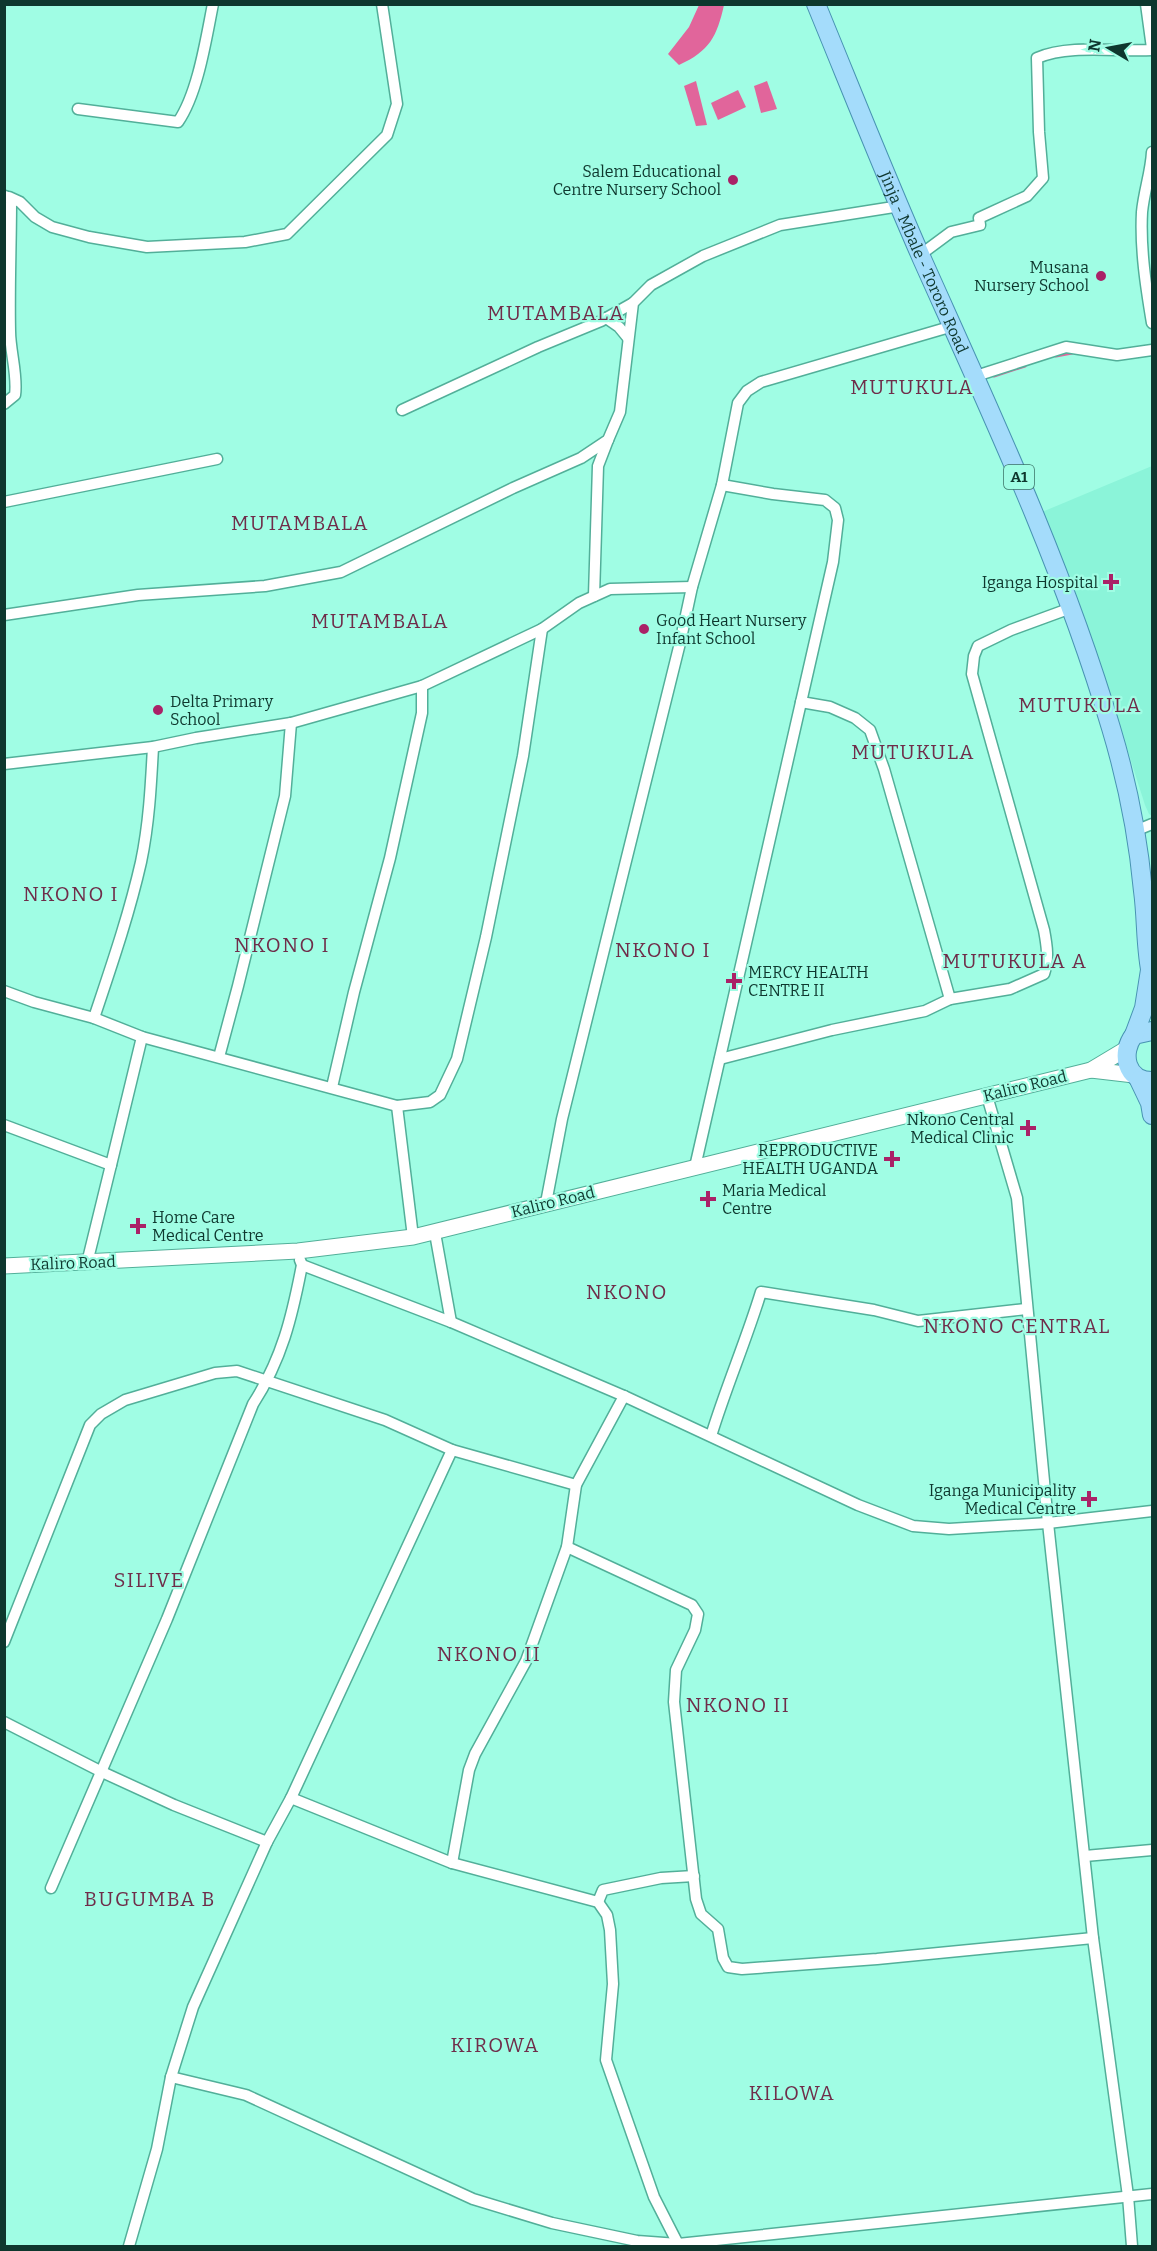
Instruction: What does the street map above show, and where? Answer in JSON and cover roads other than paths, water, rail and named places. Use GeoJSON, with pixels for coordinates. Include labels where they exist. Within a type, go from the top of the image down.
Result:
{"type":"FeatureCollection","features":[{"type":"Feature","properties":{"kind":"main road","name":"Jinja - Mbale - Tororo Road"},"geometry":{"type":"LineString","coordinates":[[816,4],[921,255],[1053,556],[1111,727],[1135,831],[1151,975],[1144,1008],[1130,1042]]}},
{"type":"Feature","properties":{"kind":"main road"},"geometry":{"type":"LineString","coordinates":[[1152,1030],[1130,1042],[1128,1064],[1142,1078],[1152,1115]]}},
{"type":"Feature","properties":{"kind":"main road","name":"Kaliro Road"},"geometry":{"type":"LineString","coordinates":[[4,1266],[300,1258],[435,1233],[546,1203],[1091,1070],[1130,1042]]}},
{"type":"Feature","properties":{"kind":"main road","name":"Kaliro Road"},"geometry":{"type":"LineString","coordinates":[[1091,1070],[1142,1078]]}},
{"type":"Feature","properties":{"kind":"street"},"geometry":{"type":"LineString","coordinates":[[78,109],[178,122],[185,111],[201,61],[213,4]]}},
{"type":"Feature","properties":{"kind":"street"},"geometry":{"type":"LineString","coordinates":[[7,196],[20,202],[34,217],[52,227],[89,237],[147,247],[245,242],[287,234],[387,135],[397,104],[382,4]]}},
{"type":"Feature","properties":{"kind":"street"},"geometry":{"type":"LineString","coordinates":[[921,255],[951,232],[980,225],[979,218],[1027,196],[1043,178],[1037,58],[1050,52],[1071,50],[1152,49],[1146,4]]}},
{"type":"Feature","properties":{"kind":"street"},"geometry":{"type":"LineString","coordinates":[[1152,152],[1151,172],[1142,212],[1143,261],[1152,323]]}},
{"type":"Feature","properties":{"kind":"street"},"geometry":{"type":"LineString","coordinates":[[4,404],[15,395],[17,385],[12,363],[10,332],[11,200],[7,196]]}},
{"type":"Feature","properties":{"kind":"street"},"geometry":{"type":"LineString","coordinates":[[402,410],[606,318],[633,303],[651,285],[703,256],[780,225],[900,206]]}},
{"type":"Feature","properties":{"kind":"street"},"geometry":{"type":"LineString","coordinates":[[594,596],[598,466],[620,412],[633,303]]}},
{"type":"Feature","properties":{"kind":"street"},"geometry":{"type":"LineString","coordinates":[[606,318],[619,327],[628,338]]}},
{"type":"Feature","properties":{"kind":"street"},"geometry":{"type":"LineString","coordinates":[[546,1203],[562,1119],[692,588],[722,485],[738,403],[747,391],[761,382],[953,326]]}},
{"type":"Feature","properties":{"kind":"street"},"geometry":{"type":"LineString","coordinates":[[976,376],[1066,348],[1117,355],[1152,350]]}},
{"type":"Feature","properties":{"kind":"street"},"geometry":{"type":"LineString","coordinates":[[4,615],[138,595],[265,586],[341,572],[513,488],[581,459],[608,440]]}},
{"type":"Feature","properties":{"kind":"street"},"geometry":{"type":"LineString","coordinates":[[4,502],[216,459]]}},
{"type":"Feature","properties":{"kind":"street"},"geometry":{"type":"LineString","coordinates":[[695,1167],[833,562],[838,520],[835,508],[825,500],[722,485]]}},
{"type":"Feature","properties":{"kind":"street"},"geometry":{"type":"LineString","coordinates":[[4,764],[153,747],[291,723],[422,686],[542,629],[579,603],[610,589],[692,588]]}},
{"type":"Feature","properties":{"kind":"street"},"geometry":{"type":"LineString","coordinates":[[720,1059],[832,1030],[925,1011],[950,999],[1010,989],[1044,974],[1047,964],[1047,947],[1044,930],[972,674],[978,646],[1011,630],[1071,608]]}},
{"type":"Feature","properties":{"kind":"street"},"geometry":{"type":"LineString","coordinates":[[4,991],[34,1002],[94,1018],[142,1037],[397,1106],[430,1102],[440,1095],[457,1059],[486,937],[523,756],[542,629]]}},
{"type":"Feature","properties":{"kind":"street"},"geometry":{"type":"LineString","coordinates":[[332,1088],[354,992],[390,858],[422,713],[422,686]]}},
{"type":"Feature","properties":{"kind":"street"},"geometry":{"type":"LineString","coordinates":[[801,702],[830,707],[855,718],[870,730],[884,769],[950,999]]}},
{"type":"Feature","properties":{"kind":"street"},"geometry":{"type":"LineString","coordinates":[[219,1057],[285,796],[291,723]]}},
{"type":"Feature","properties":{"kind":"street"},"geometry":{"type":"LineString","coordinates":[[94,1018],[141,862],[151,801],[153,747]]}},
{"type":"Feature","properties":{"kind":"street"},"geometry":{"type":"LineString","coordinates":[[1135,831],[1152,824]]}},
{"type":"Feature","properties":{"kind":"street"},"geometry":{"type":"LineString","coordinates":[[87,1263],[142,1037]]}},
{"type":"Feature","properties":{"kind":"street"},"geometry":{"type":"LineString","coordinates":[[987,1096],[1017,1198],[1026,1309],[1093,1938],[1128,2196],[1132,2247]]}},
{"type":"Feature","properties":{"kind":"street"},"geometry":{"type":"LineString","coordinates":[[397,1106],[413,1237]]}},
{"type":"Feature","properties":{"kind":"street"},"geometry":{"type":"LineString","coordinates":[[4,1125],[111,1165]]}},
{"type":"Feature","properties":{"kind":"street"},"geometry":{"type":"LineString","coordinates":[[435,1233],[451,1322]]}},
{"type":"Feature","properties":{"kind":"street"},"geometry":{"type":"LineString","coordinates":[[51,1888],[167,1619],[248,1415],[269,1380],[290,1325],[300,1258],[624,1396],[858,1505],[913,1526],[949,1529],[1048,1523],[1152,1511]]}},
{"type":"Feature","properties":{"kind":"street"},"geometry":{"type":"LineString","coordinates":[[711,1436],[748,1335],[761,1292],[874,1310],[918,1321],[1026,1309]]}},
{"type":"Feature","properties":{"kind":"street"},"geometry":{"type":"LineString","coordinates":[[4,1642],[90,1425],[101,1414],[125,1401],[215,1373],[237,1371],[269,1380],[385,1420],[452,1450],[576,1485]]}},
{"type":"Feature","properties":{"kind":"street"},"geometry":{"type":"LineString","coordinates":[[452,1863],[469,1770],[475,1754],[526,1661],[567,1546],[576,1485],[624,1396]]}},
{"type":"Feature","properties":{"kind":"street"},"geometry":{"type":"LineString","coordinates":[[129,2247],[157,2149],[171,2077],[193,2007],[267,1842],[291,1797],[452,1450]]}},
{"type":"Feature","properties":{"kind":"street"},"geometry":{"type":"LineString","coordinates":[[567,1546],[692,1605],[698,1614],[695,1630],[676,1670],[674,1702],[696,1899],[701,1914],[718,1929],[723,1958],[728,1967],[742,1969],[877,1959],[1093,1938]]}},
{"type":"Feature","properties":{"kind":"street"},"geometry":{"type":"LineString","coordinates":[[4,1722],[102,1772],[174,1805],[267,1842]]}},
{"type":"Feature","properties":{"kind":"street"},"geometry":{"type":"LineString","coordinates":[[291,1797],[452,1863],[598,1902],[607,1915],[610,1930],[612,1984],[606,2060],[654,2197],[678,2245]]}},
{"type":"Feature","properties":{"kind":"street"},"geometry":{"type":"LineString","coordinates":[[1085,1856],[1152,1850]]}},
{"type":"Feature","properties":{"kind":"street"},"geometry":{"type":"LineString","coordinates":[[598,1902],[603,1890],[661,1878],[694,1876]]}},
{"type":"Feature","properties":{"kind":"street"},"geometry":{"type":"LineString","coordinates":[[171,2077],[246,2095],[473,2199],[552,2223],[637,2241],[678,2245],[1152,2194]]}},
{"type":"Feature","properties":{"kind":"waterway"},"geometry":{"type":"LineString","coordinates":[[1056,356],[1072,353]]}},
{"type":"Feature","properties":{"kind":"waterway"},"geometry":{"type":"LineString","coordinates":[[994,376],[1025,366]]}},
{"type":"Feature","properties":{"kind":"place","name":"Salem Educational Centre Nursery School"},"geometry":{"type":"Point","coordinates":[733,180]}},
{"type":"Feature","properties":{"kind":"place","name":"Musana Nursery School"},"geometry":{"type":"Point","coordinates":[1101,276]}},
{"type":"Feature","properties":{"kind":"place","name":"Iganga Hospital"},"geometry":{"type":"Point","coordinates":[1111,582]}},
{"type":"Feature","properties":{"kind":"place","name":"Good Heart Nursery Infant School"},"geometry":{"type":"Point","coordinates":[644,629]}},
{"type":"Feature","properties":{"kind":"place","name":"Delta Primary School"},"geometry":{"type":"Point","coordinates":[158,710]}},
{"type":"Feature","properties":{"kind":"place","name":"MERCY HEALTH CENTRE II"},"geometry":{"type":"Point","coordinates":[734,981]}},
{"type":"Feature","properties":{"kind":"place","name":"Nkono Central Medical Clinic"},"geometry":{"type":"Point","coordinates":[1028,1128]}},
{"type":"Feature","properties":{"kind":"place","name":"REPRODUCTIVE HEALTH UGANDA"},"geometry":{"type":"Point","coordinates":[892,1159]}},
{"type":"Feature","properties":{"kind":"place","name":"Maria Medical Centre"},"geometry":{"type":"Point","coordinates":[708,1199]}},
{"type":"Feature","properties":{"kind":"place","name":"Home Care Medical Centre"},"geometry":{"type":"Point","coordinates":[138,1226]}},
{"type":"Feature","properties":{"kind":"place","name":"Iganga Municipality Medical Centre"},"geometry":{"type":"Point","coordinates":[1089,1499]}},
{"type":"Feature","properties":{"kind":"district","name":"MUTAMBALA"},"geometry":{"type":"Point","coordinates":[556,313]}},
{"type":"Feature","properties":{"kind":"district","name":"MUTUKULA"},"geometry":{"type":"Point","coordinates":[912,387]}},
{"type":"Feature","properties":{"kind":"district","name":"MUTAMBALA"},"geometry":{"type":"Point","coordinates":[300,523]}},
{"type":"Feature","properties":{"kind":"district","name":"MUTAMBALA"},"geometry":{"type":"Point","coordinates":[380,621]}},
{"type":"Feature","properties":{"kind":"district","name":"MUTUKULA"},"geometry":{"type":"Point","coordinates":[1080,705]}},
{"type":"Feature","properties":{"kind":"district","name":"MUTUKULA"},"geometry":{"type":"Point","coordinates":[913,752]}},
{"type":"Feature","properties":{"kind":"district","name":"NKONO I"},"geometry":{"type":"Point","coordinates":[71,894]}},
{"type":"Feature","properties":{"kind":"district","name":"NKONO I"},"geometry":{"type":"Point","coordinates":[282,945]}},
{"type":"Feature","properties":{"kind":"district","name":"NKONO I"},"geometry":{"type":"Point","coordinates":[663,950]}},
{"type":"Feature","properties":{"kind":"district","name":"MUTUKULA A"},"geometry":{"type":"Point","coordinates":[1015,961]}},
{"type":"Feature","properties":{"kind":"district","name":"NKONO"},"geometry":{"type":"Point","coordinates":[627,1292]}},
{"type":"Feature","properties":{"kind":"district","name":"NKONO CENTRAL"},"geometry":{"type":"Point","coordinates":[1017,1326]}},
{"type":"Feature","properties":{"kind":"district","name":"SILIVE"},"geometry":{"type":"Point","coordinates":[149,1580]}},
{"type":"Feature","properties":{"kind":"district","name":"NKONO II"},"geometry":{"type":"Point","coordinates":[489,1654]}},
{"type":"Feature","properties":{"kind":"district","name":"NKONO II"},"geometry":{"type":"Point","coordinates":[738,1705]}},
{"type":"Feature","properties":{"kind":"district","name":"BUGUMBA B"},"geometry":{"type":"Point","coordinates":[150,1899]}},
{"type":"Feature","properties":{"kind":"district","name":"KIROWA"},"geometry":{"type":"Point","coordinates":[495,2045]}},
{"type":"Feature","properties":{"kind":"district","name":"KILOWA"},"geometry":{"type":"Point","coordinates":[792,2093]}}]}
